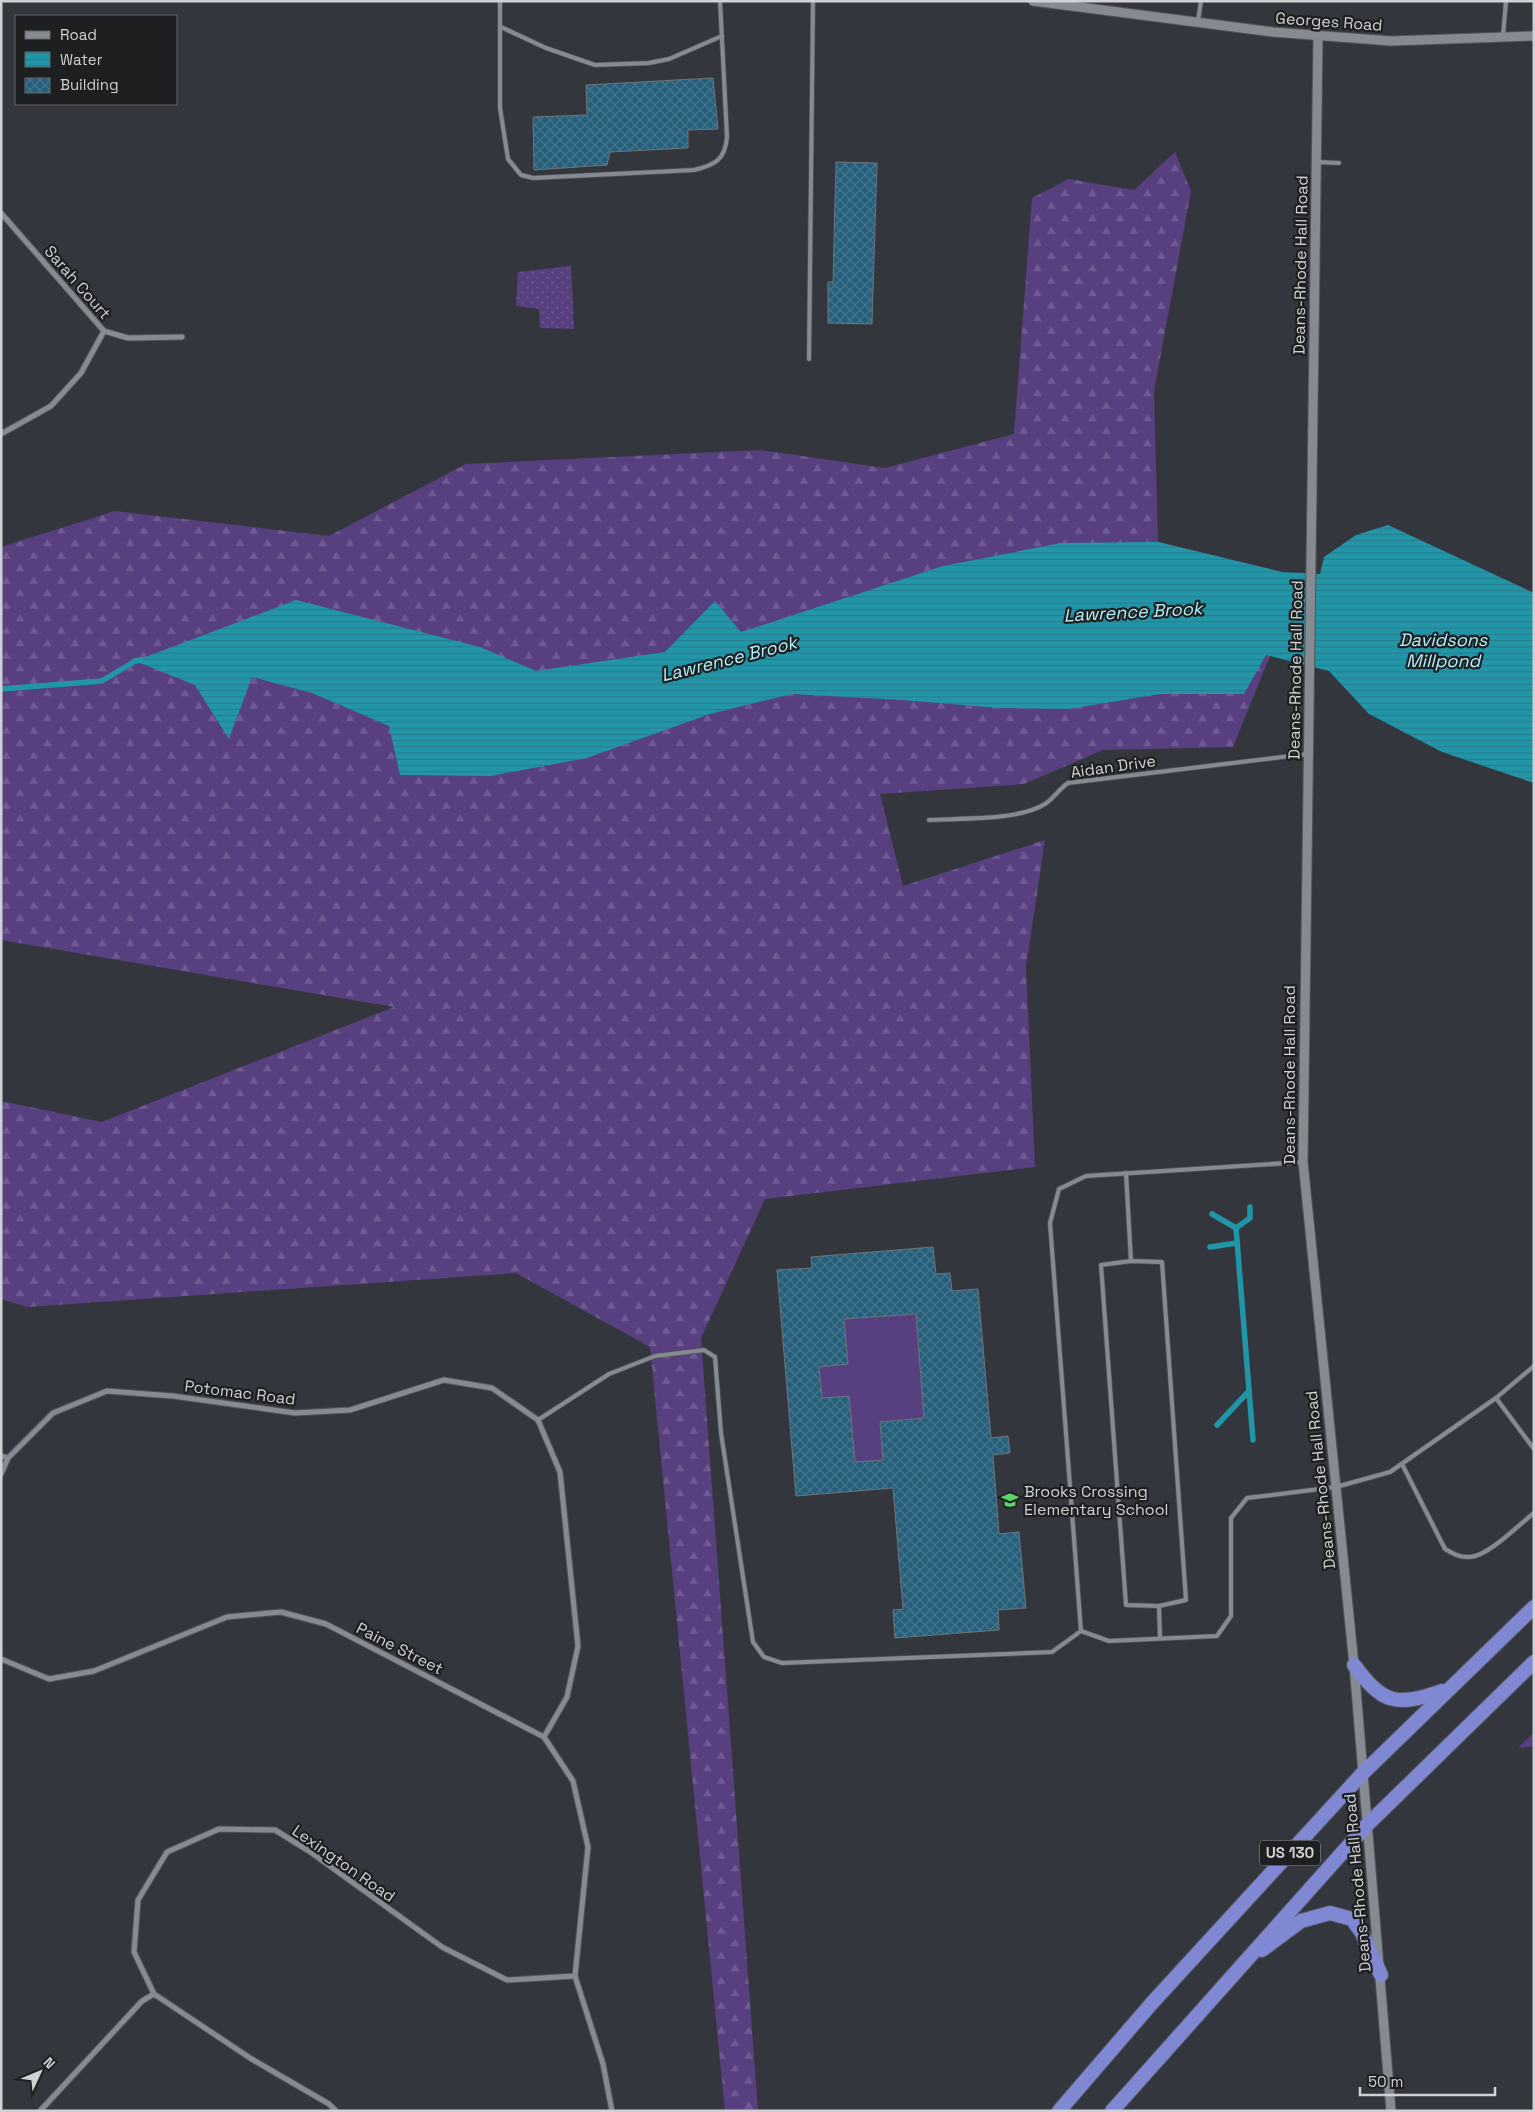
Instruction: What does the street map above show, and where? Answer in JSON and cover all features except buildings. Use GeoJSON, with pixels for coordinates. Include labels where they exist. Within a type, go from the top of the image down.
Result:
{"type":"FeatureCollection","features":[{"type":"Feature","properties":{"kind":"highway","name":"US 130"},"geometry":{"type":"LineString","coordinates":[[1059,2111],[1152,2003],[1362,1774],[1534,1607]]}},
{"type":"Feature","properties":{"kind":"highway","name":"US 130"},"geometry":{"type":"LineString","coordinates":[[1112,2111],[1367,1825],[1534,1662]]}},
{"type":"Feature","properties":{"kind":"highway"},"geometry":{"type":"LineString","coordinates":[[1354,1665],[1373,1688],[1390,1699],[1409,1701],[1448,1689]]}},
{"type":"Feature","properties":{"kind":"highway"},"geometry":{"type":"LineString","coordinates":[[1236,1970],[1301,1922],[1330,1913],[1352,1919],[1362,1933],[1381,1975]]}},
{"type":"Feature","properties":{"kind":"street","name":"Georges Road"},"geometry":{"type":"LineString","coordinates":[[1033,1],[1198,23],[1318,36],[1391,41],[1534,36]]}},
{"type":"Feature","properties":{"kind":"street","name":"Deans-Rhode Hall Road"},"geometry":{"type":"LineString","coordinates":[[1318,36],[1310,753],[1303,1162],[1354,1665],[1391,2111]]}},
{"type":"Feature","properties":{"kind":"street","name":"Sarah Court"},"geometry":{"type":"LineString","coordinates":[[1,213],[104,331],[128,338],[182,337]]}},
{"type":"Feature","properties":{"kind":"street"},"geometry":{"type":"LineString","coordinates":[[1,434],[51,406],[81,373],[104,331]]}},
{"type":"Feature","properties":{"kind":"street","name":"Potomac Road"},"geometry":{"type":"LineString","coordinates":[[8,1458],[53,1413],[107,1391],[173,1396],[295,1413],[350,1410],[444,1380],[492,1388],[538,1420]]}},
{"type":"Feature","properties":{"kind":"street"},"geometry":{"type":"LineString","coordinates":[[538,1420],[560,1472],[578,1646],[567,1697],[544,1737]]}},
{"type":"Feature","properties":{"kind":"street"},"geometry":{"type":"LineString","coordinates":[[1,1456],[8,1458],[1,1474]]}},
{"type":"Feature","properties":{"kind":"street","name":"Paine Street"},"geometry":{"type":"LineString","coordinates":[[1,1659],[49,1679],[94,1671],[227,1617],[281,1612],[326,1624],[544,1737],[573,1781],[588,1847],[575,1976]]}},
{"type":"Feature","properties":{"kind":"street","name":"Lexington Road"},"geometry":{"type":"LineString","coordinates":[[154,1994],[134,1952],[138,1900],[167,1852],[219,1829],[274,1830],[308,1851],[442,1947],[507,1980],[575,1976]]}},
{"type":"Feature","properties":{"kind":"street"},"geometry":{"type":"LineString","coordinates":[[575,1976],[603,2064],[612,2111]]}},
{"type":"Feature","properties":{"kind":"street"},"geometry":{"type":"LineString","coordinates":[[40,2111],[142,2001],[154,1994],[250,2058],[329,2104],[336,2111]]}},
{"type":"Feature","properties":{"kind":"lane"},"geometry":{"type":"LineString","coordinates":[[500,1],[500,108],[508,159],[521,175],[533,178],[694,170],[708,167],[720,159],[726,149],[727,137],[720,1]]}},
{"type":"Feature","properties":{"kind":"lane"},"geometry":{"type":"LineString","coordinates":[[809,359],[813,1]]}},
{"type":"Feature","properties":{"kind":"lane"},"geometry":{"type":"LineString","coordinates":[[1198,23],[1201,1]]}},
{"type":"Feature","properties":{"kind":"lane"},"geometry":{"type":"LineString","coordinates":[[1503,36],[1506,1]]}},
{"type":"Feature","properties":{"kind":"lane"},"geometry":{"type":"LineString","coordinates":[[501,27],[554,51],[595,65],[649,63],[669,59],[722,36]]}},
{"type":"Feature","properties":{"kind":"lane"},"geometry":{"type":"LineString","coordinates":[[1316,162],[1339,164]]}},
{"type":"Feature","properties":{"kind":"lane","name":"Aidan Drive"},"geometry":{"type":"LineString","coordinates":[[929,820],[1018,814],[1046,804],[1059,789],[1068,784],[1310,753]]}},
{"type":"Feature","properties":{"kind":"lane"},"geometry":{"type":"LineString","coordinates":[[1081,1631],[1050,1223],[1059,1189],[1086,1176],[1303,1162]]}},
{"type":"Feature","properties":{"kind":"lane"},"geometry":{"type":"LineString","coordinates":[[1126,1173],[1131,1261]]}},
{"type":"Feature","properties":{"kind":"lane"},"geometry":{"type":"LineString","coordinates":[[1131,1261],[1162,1262],[1186,1600],[1159,1606],[1126,1605],[1101,1265],[1131,1261]]}},
{"type":"Feature","properties":{"kind":"lane"},"geometry":{"type":"LineString","coordinates":[[538,1420],[609,1374],[655,1356],[704,1350],[715,1357],[721,1433],[743,1584],[753,1642],[764,1657],[782,1663],[1052,1652],[1081,1631]]}},
{"type":"Feature","properties":{"kind":"lane"},"geometry":{"type":"LineString","coordinates":[[1081,1631],[1109,1641],[1217,1636],[1231,1616],[1231,1518],[1247,1498],[1336,1487],[1390,1472],[1496,1398],[1534,1366]]}},
{"type":"Feature","properties":{"kind":"lane"},"geometry":{"type":"LineString","coordinates":[[1496,1398],[1534,1449]]}},
{"type":"Feature","properties":{"kind":"lane"},"geometry":{"type":"LineString","coordinates":[[1402,1464],[1445,1549],[1456,1556],[1469,1558],[1482,1554],[1534,1514]]}},
{"type":"Feature","properties":{"kind":"lane"},"geometry":{"type":"LineString","coordinates":[[1159,1606],[1160,1638]]}},
{"type":"Feature","properties":{"kind":"green space"},"geometry":{"type":"Polygon","coordinates":[[[1175,152],[1191,191],[1154,391],[1158,542],[1282,572],[1286,616],[1233,747],[1103,750],[1024,784],[880,794],[903,886],[1045,840],[1026,967],[1035,1167],[765,1199],[701,1338],[758,2111],[725,2111],[650,1347],[516,1273],[28,1307],[1,1299],[1,1101],[102,1122],[394,1007],[1,940],[1,547],[115,511],[329,536],[466,464],[761,450],[885,468],[1014,434],[1032,198],[1069,179],[1134,190],[1175,152]]]}},
{"type":"Feature","properties":{"kind":"green space"},"geometry":{"type":"Polygon","coordinates":[[[571,266],[574,329],[540,328],[539,309],[516,306],[518,272],[571,266]]]}},
{"type":"Feature","properties":{"kind":"green space"},"geometry":{"type":"Polygon","coordinates":[[[914,1288],[924,1418],[880,1422],[883,1460],[855,1462],[849,1396],[822,1398],[819,1367],[848,1364],[844,1319],[899,1315],[914,1288]]]}},
{"type":"Feature","properties":{"kind":"green space"},"geometry":{"type":"Polygon","coordinates":[[[1534,1732],[1534,1746],[1518,1748],[1534,1732]]]}},
{"type":"Feature","properties":{"kind":"water","name":"Davidsons Millpond"},"geometry":{"type":"Polygon","coordinates":[[[1388,525],[1534,593],[1534,783],[1442,752],[1369,714],[1329,671],[1266,655],[1244,694],[1160,694],[1068,709],[999,708],[792,694],[710,714],[587,758],[490,776],[400,775],[389,726],[312,693],[252,677],[229,739],[195,685],[135,661],[296,600],[480,647],[536,671],[665,652],[715,601],[741,632],[943,566],[1061,543],[1158,542],[1282,572],[1320,574],[1324,557],[1356,535],[1388,525]]]}},
{"type":"Feature","properties":{"kind":"waterway","name":"Lawrence Brook"},"geometry":{"type":"LineString","coordinates":[[1,689],[102,681],[135,661],[141,660]]}},
{"type":"Feature","properties":{"kind":"waterway"},"geometry":{"type":"LineString","coordinates":[[1236,1228],[1250,1218],[1250,1207]]}},
{"type":"Feature","properties":{"kind":"waterway"},"geometry":{"type":"LineString","coordinates":[[1212,1214],[1236,1228],[1253,1440]]}},
{"type":"Feature","properties":{"kind":"waterway"},"geometry":{"type":"LineString","coordinates":[[1210,1247],[1237,1243]]}},
{"type":"Feature","properties":{"kind":"waterway"},"geometry":{"type":"LineString","coordinates":[[1217,1425],[1249,1391]]}},
{"type":"Feature","properties":{"kind":"place","name":"Brooks Crossing Elementary School"},"geometry":{"type":"Point","coordinates":[1010,1500]}}]}
